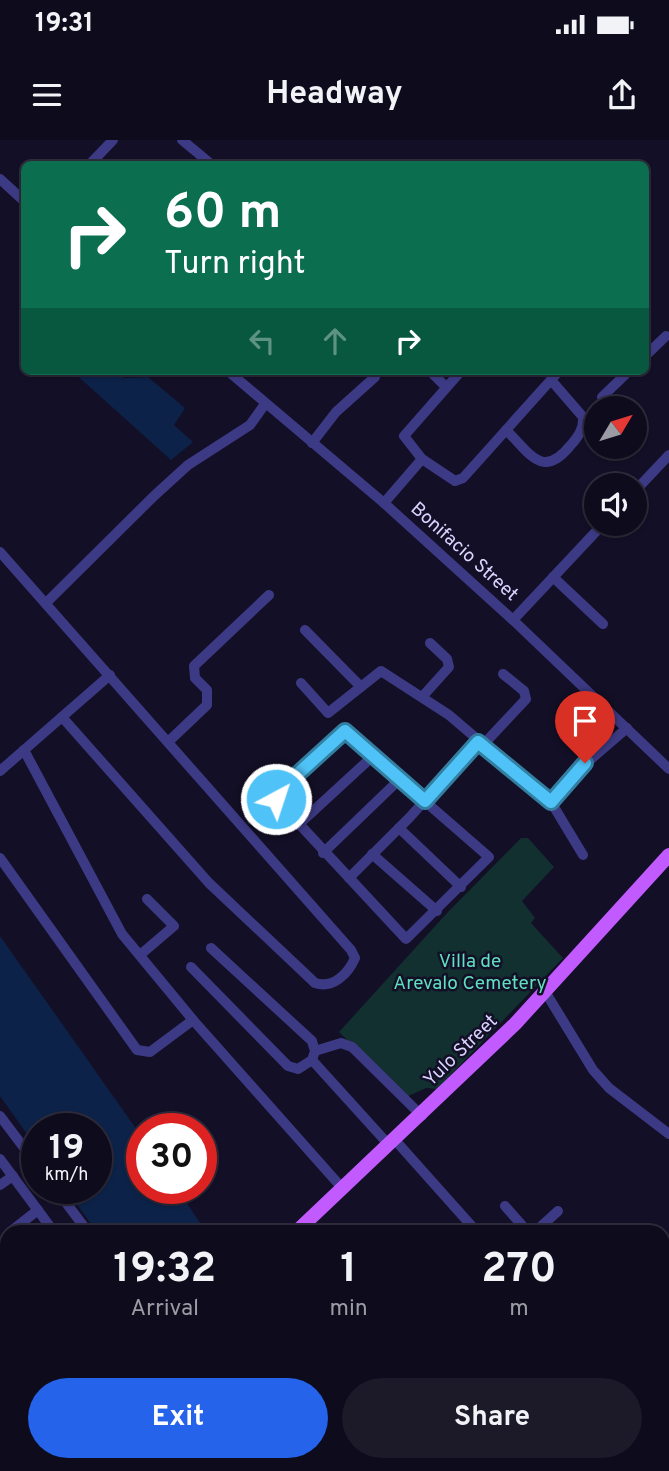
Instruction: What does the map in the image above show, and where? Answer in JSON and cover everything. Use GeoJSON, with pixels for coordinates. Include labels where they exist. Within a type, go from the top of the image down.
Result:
{"type":"FeatureCollection","features":[{"type":"Feature","properties":{"kind":"main road","name":"Yulo Street"},"geometry":{"type":"LineString","coordinates":[[303,1225],[422,1116],[546,993],[669,855]]}},
{"type":"Feature","properties":{"kind":"street"},"geometry":{"type":"LineString","coordinates":[[93,161],[113,140]]}},
{"type":"Feature","properties":{"kind":"street"},"geometry":{"type":"LineString","coordinates":[[182,140],[207,161]]}},
{"type":"Feature","properties":{"kind":"street"},"geometry":{"type":"LineString","coordinates":[[0,180],[21,198]]}},
{"type":"Feature","properties":{"kind":"street"},"geometry":{"type":"LineString","coordinates":[[0,197],[9,188]]}},
{"type":"Feature","properties":{"kind":"street"},"geometry":{"type":"LineString","coordinates":[[649,352],[668,336]]}},
{"type":"Feature","properties":{"kind":"street","name":"Bonifacio Street"},"geometry":{"type":"LineString","coordinates":[[232,375],[384,503],[513,620],[669,769]]}},
{"type":"Feature","properties":{"kind":"street"},"geometry":{"type":"LineString","coordinates":[[434,375],[446,387]]}},
{"type":"Feature","properties":{"kind":"street"},"geometry":{"type":"LineString","coordinates":[[457,375],[405,432],[406,442],[422,459],[454,481],[460,480],[555,375],[578,407],[584,425],[557,462],[547,464],[538,461],[506,430]]}},
{"type":"Feature","properties":{"kind":"street"},"geometry":{"type":"LineString","coordinates":[[603,396],[625,375]]}},
{"type":"Feature","properties":{"kind":"street"},"geometry":{"type":"LineString","coordinates":[[312,443],[336,412],[375,377]]}},
{"type":"Feature","properties":{"kind":"street"},"geometry":{"type":"LineString","coordinates":[[46,603],[154,496],[188,466],[250,425],[265,404]]}},
{"type":"Feature","properties":{"kind":"street"},"geometry":{"type":"LineString","coordinates":[[647,478],[669,455]]}},
{"type":"Feature","properties":{"kind":"street"},"geometry":{"type":"LineString","coordinates":[[384,503],[422,459]]}},
{"type":"Feature","properties":{"kind":"street"},"geometry":{"type":"LineString","coordinates":[[513,620],[592,536]]}},
{"type":"Feature","properties":{"kind":"street"},"geometry":{"type":"LineString","coordinates":[[0,552],[351,950],[355,958],[351,966],[332,984],[324,986],[315,983],[209,883],[62,717]]}},
{"type":"Feature","properties":{"kind":"street"},"geometry":{"type":"LineString","coordinates":[[553,577],[603,624]]}},
{"type":"Feature","properties":{"kind":"street"},"geometry":{"type":"LineString","coordinates":[[168,742],[207,705],[207,690],[195,678],[194,666],[269,595]]}},
{"type":"Feature","properties":{"kind":"street"},"geometry":{"type":"LineString","coordinates":[[305,629],[361,687]]}},
{"type":"Feature","properties":{"kind":"street"},"geometry":{"type":"LineString","coordinates":[[422,697],[449,667],[447,659],[430,643]]}},
{"type":"Feature","properties":{"kind":"street"},"geometry":{"type":"LineString","coordinates":[[301,683],[326,713],[383,670],[449,715],[551,802],[583,855]]}},
{"type":"Feature","properties":{"kind":"street"},"geometry":{"type":"LineString","coordinates":[[349,878],[526,699],[527,695],[503,674]]}},
{"type":"Feature","properties":{"kind":"street"},"geometry":{"type":"LineString","coordinates":[[0,771],[110,676]]}},
{"type":"Feature","properties":{"kind":"street"},"geometry":{"type":"LineString","coordinates":[[551,802],[576,772],[627,728]]}},
{"type":"Feature","properties":{"kind":"street"},"geometry":{"type":"LineString","coordinates":[[345,731],[400,779],[489,858],[406,939],[323,853],[276,799],[279,791],[345,731]]}},
{"type":"Feature","properties":{"kind":"street"},"geometry":{"type":"LineString","coordinates":[[24,750],[122,934],[193,1020],[343,1188]]}},
{"type":"Feature","properties":{"kind":"street"},"geometry":{"type":"LineString","coordinates":[[298,825],[373,756]]}},
{"type":"Feature","properties":{"kind":"street"},"geometry":{"type":"LineString","coordinates":[[323,853],[400,779]]}},
{"type":"Feature","properties":{"kind":"street"},"geometry":{"type":"LineString","coordinates":[[399,828],[461,887]]}},
{"type":"Feature","properties":{"kind":"street"},"geometry":{"type":"LineString","coordinates":[[372,854],[437,911]]}},
{"type":"Feature","properties":{"kind":"street"},"geometry":{"type":"LineString","coordinates":[[0,858],[137,1050],[150,1052],[193,1020]]}},
{"type":"Feature","properties":{"kind":"street"},"geometry":{"type":"LineString","coordinates":[[141,954],[174,926],[147,899]]}},
{"type":"Feature","properties":{"kind":"street"},"geometry":{"type":"LineString","coordinates":[[211,948],[312,1041],[314,1056],[470,1225]]}},
{"type":"Feature","properties":{"kind":"street"},"geometry":{"type":"LineString","coordinates":[[191,967],[288,1066],[298,1069],[314,1056],[341,1043],[352,1047],[422,1116]]}},
{"type":"Feature","properties":{"kind":"street"},"geometry":{"type":"LineString","coordinates":[[546,993],[593,1070],[609,1088],[668,1130]]}},
{"type":"Feature","properties":{"kind":"street"},"geometry":{"type":"LineString","coordinates":[[0,1116],[21,1144]]}},
{"type":"Feature","properties":{"kind":"street"},"geometry":{"type":"LineString","coordinates":[[0,1159],[49,1225]]}},
{"type":"Feature","properties":{"kind":"street"},"geometry":{"type":"LineString","coordinates":[[0,1185],[13,1176]]}},
{"type":"Feature","properties":{"kind":"street"},"geometry":{"type":"LineString","coordinates":[[67,1204],[83,1225]]}},
{"type":"Feature","properties":{"kind":"street"},"geometry":{"type":"LineString","coordinates":[[505,1206],[522,1225]]}},
{"type":"Feature","properties":{"kind":"street"},"geometry":{"type":"LineString","coordinates":[[18,1225],[38,1210]]}},
{"type":"Feature","properties":{"kind":"street"},"geometry":{"type":"LineString","coordinates":[[543,1225],[558,1211]]}},
{"type":"Feature","properties":{"kind":"green space","name":"Villa de Arevalo Cemetery"},"geometry":{"type":"Polygon","coordinates":[[[521,838],[528,838],[554,867],[522,901],[535,918],[531,923],[563,958],[437,1089],[426,1088],[406,1097],[339,1032],[447,913],[521,838]]]}},
{"type":"Feature","properties":{"kind":"water"},"geometry":{"type":"Polygon","coordinates":[[[76,375],[148,377],[185,408],[174,425],[193,442],[171,460],[76,375]]]}},
{"type":"Feature","properties":{"kind":"water"},"geometry":{"type":"Polygon","coordinates":[[[0,936],[126,1114],[126,1204],[188,1204],[201,1225],[92,1225],[77,1204],[112,1204],[112,1113],[21,1113],[21,1126],[0,1096],[0,936]]]}},
{"type":"Feature","properties":{"kind":"route"},"geometry":{"type":"LineString","coordinates":[[276,799],[279,791],[345,731],[425,801],[478,742],[551,802],[585,763]]}}]}
